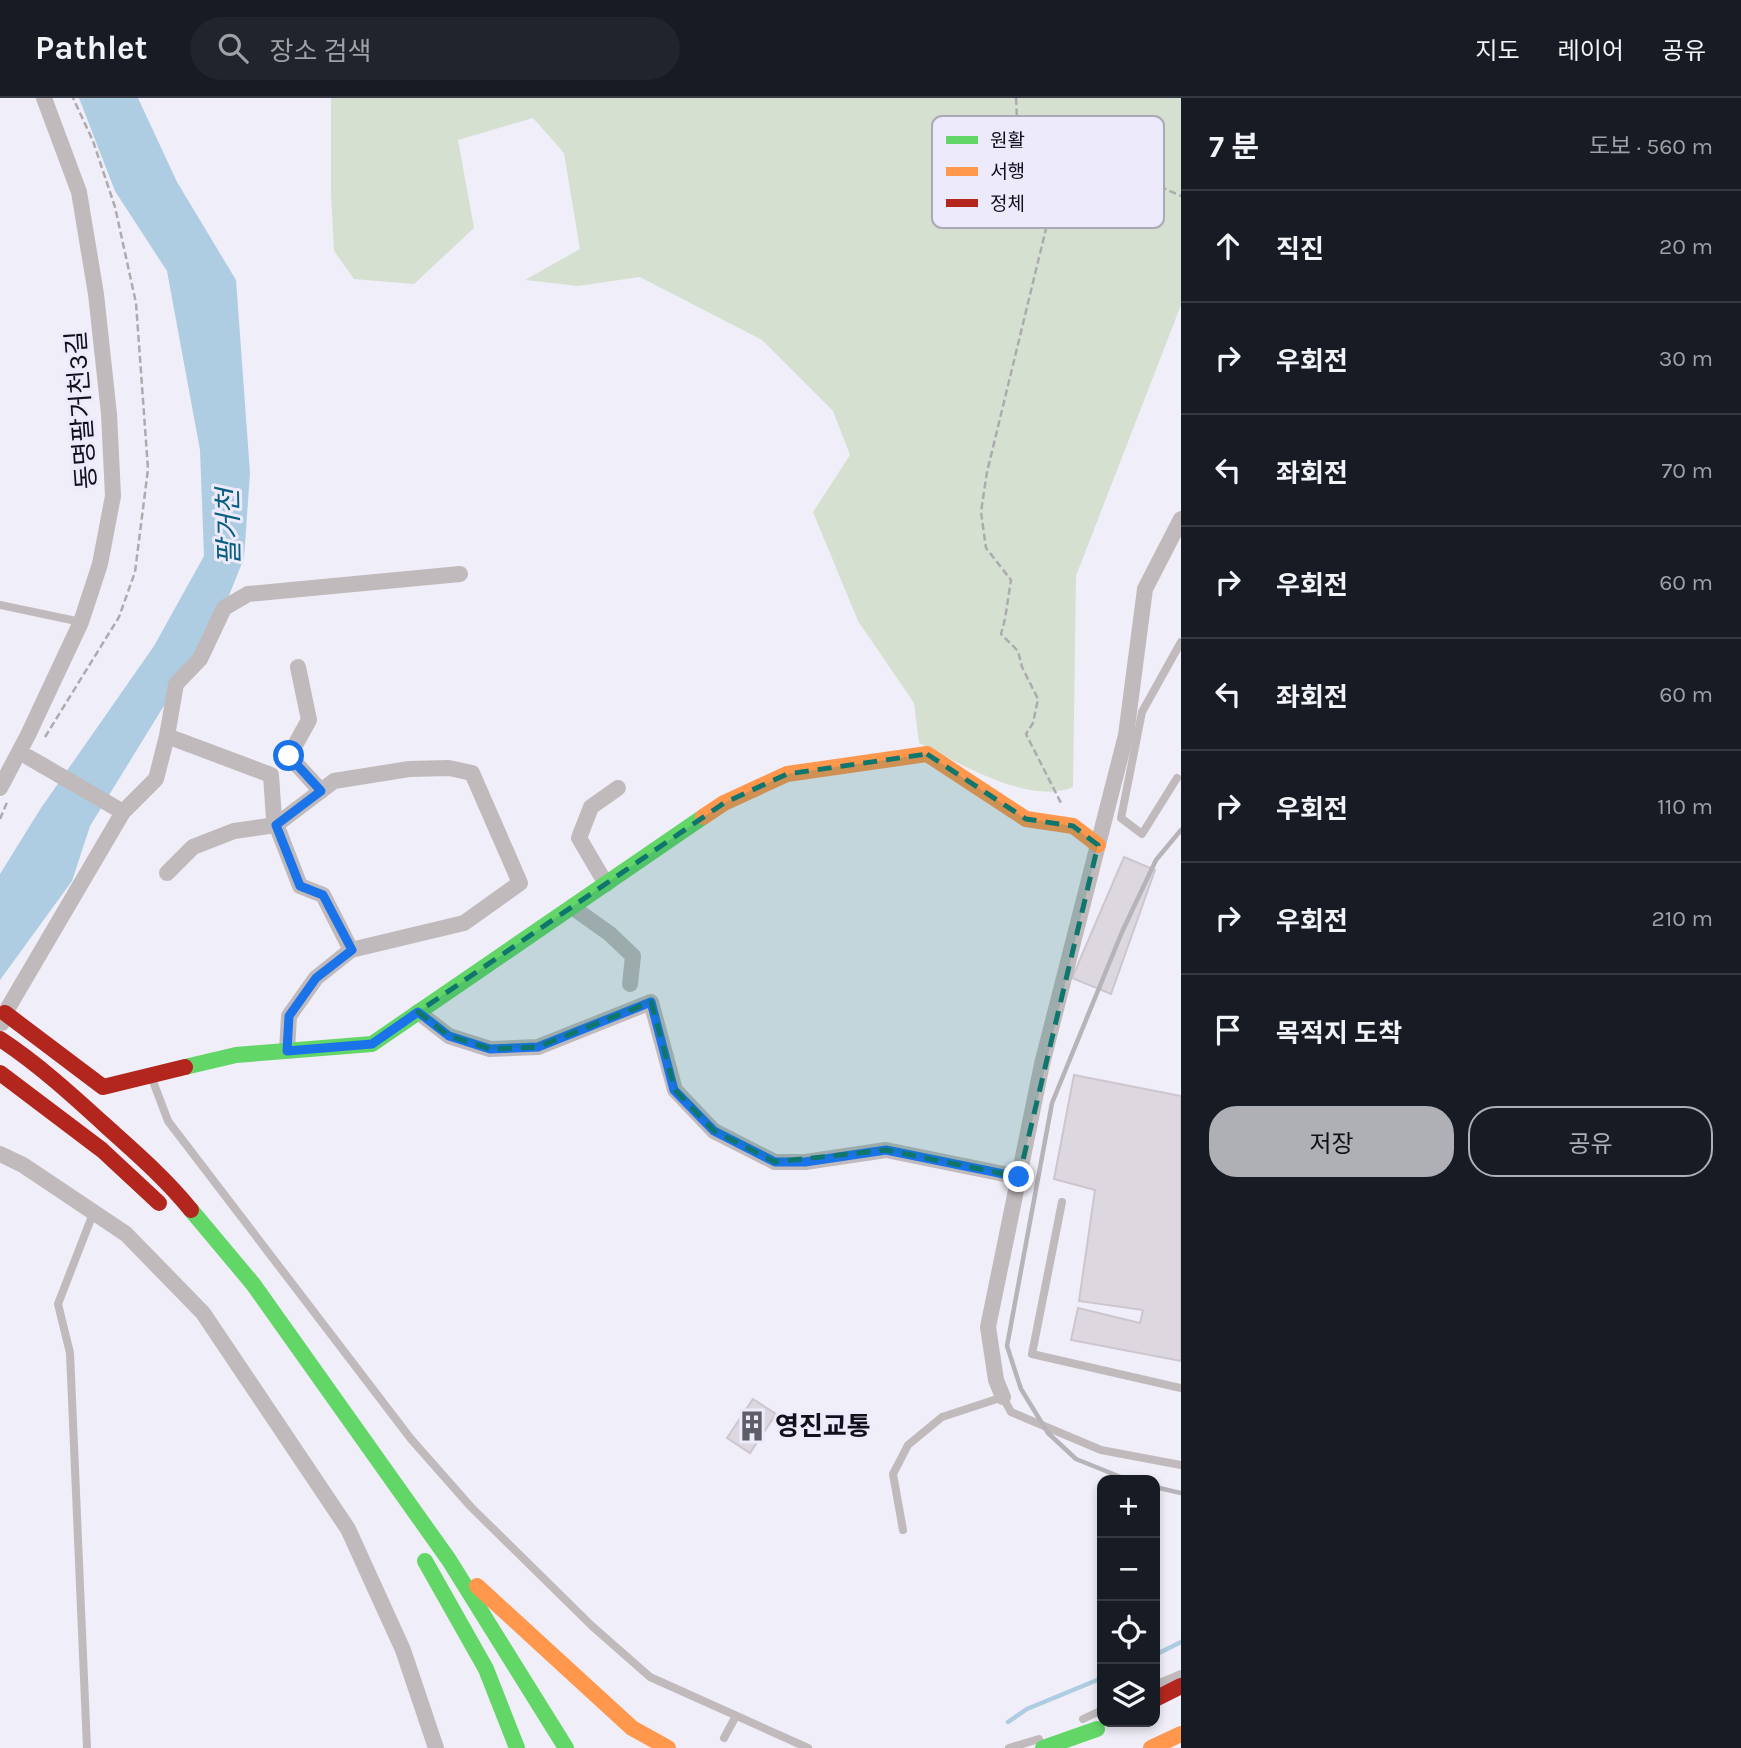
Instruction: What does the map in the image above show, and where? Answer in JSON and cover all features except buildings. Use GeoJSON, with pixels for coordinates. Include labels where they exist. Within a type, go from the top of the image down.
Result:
{"type":"FeatureCollection","features":[{"type":"Feature","properties":{"kind":"main road"},"geometry":{"type":"LineString","coordinates":[[5,1013],[103,1087],[236,1055],[372,1044],[724,803],[787,774],[927,754],[1026,819],[1073,826],[1098,845]]}},
{"type":"Feature","properties":{"kind":"main road"},"geometry":{"type":"LineString","coordinates":[[0,1039],[18,1050],[82,1104],[170,1184],[253,1284],[449,1560],[566,1748]]}},
{"type":"Feature","properties":{"kind":"main road"},"geometry":{"type":"LineString","coordinates":[[0,1073],[67,1121],[134,1178],[170,1214]]}},
{"type":"Feature","properties":{"kind":"main road"},"geometry":{"type":"LineString","coordinates":[[517,1748],[486,1668],[421,1555],[552,1748]]}},
{"type":"Feature","properties":{"kind":"main road"},"geometry":{"type":"LineString","coordinates":[[449,1560],[632,1728],[668,1748]]}},
{"type":"Feature","properties":{"kind":"main road"},"geometry":{"type":"LineString","coordinates":[[1160,1696],[1181,1686]]}},
{"type":"Feature","properties":{"kind":"main road"},"geometry":{"type":"LineString","coordinates":[[1057,1740],[1098,1727]]}},
{"type":"Feature","properties":{"kind":"main road"},"geometry":{"type":"LineString","coordinates":[[1043,1748],[1099,1727]]}},
{"type":"Feature","properties":{"kind":"main road"},"geometry":{"type":"LineString","coordinates":[[1151,1748],[1181,1734]]}},
{"type":"Feature","properties":{"kind":"street","name":"동명팔거천3길"},"geometry":{"type":"LineString","coordinates":[[0,788],[30,759],[28,735],[80,622],[100,565],[113,496],[96,294],[79,192],[44,98]]}},
{"type":"Feature","properties":{"kind":"street"},"geometry":{"type":"LineString","coordinates":[[1003,1397],[996,1380],[988,1327],[1042,1064],[1126,735],[1145,589],[1181,519]]}},
{"type":"Feature","properties":{"kind":"street"},"geometry":{"type":"LineString","coordinates":[[0,1030],[5,1013],[123,812],[156,779],[176,684],[200,659],[224,608],[248,594],[460,573]]}},
{"type":"Feature","properties":{"kind":"street"},"geometry":{"type":"LineString","coordinates":[[298,667],[309,720],[289,756],[321,791]]}},
{"type":"Feature","properties":{"kind":"street"},"geometry":{"type":"LineString","coordinates":[[167,736],[271,775],[276,825],[300,886],[323,895],[352,950]]}},
{"type":"Feature","properties":{"kind":"street"},"geometry":{"type":"LineString","coordinates":[[30,759],[123,812]]}},
{"type":"Feature","properties":{"kind":"street"},"geometry":{"type":"LineString","coordinates":[[167,873],[193,848],[234,831],[276,825],[334,780],[409,769],[449,768],[472,773],[520,883],[464,923],[352,950],[316,978],[289,1016],[287,1051]]}},
{"type":"Feature","properties":{"kind":"street"},"geometry":{"type":"LineString","coordinates":[[606,884],[579,838],[591,807],[618,788]]}},
{"type":"Feature","properties":{"kind":"street"},"geometry":{"type":"LineString","coordinates":[[572,907],[610,934],[634,956],[630,984]]}},
{"type":"Feature","properties":{"kind":"street"},"geometry":{"type":"LineString","coordinates":[[418,1012],[449,1036],[490,1049],[538,1047],[651,1002],[674,1090],[714,1131],[775,1162],[805,1162],[886,1150],[1019,1177]]}},
{"type":"Feature","properties":{"kind":"street"},"geometry":{"type":"LineString","coordinates":[[0,1154],[23,1165],[126,1234],[203,1313],[348,1529],[403,1650],[436,1748]]}},
{"type":"Feature","properties":{"kind":"lane"},"geometry":{"type":"LineString","coordinates":[[0,605],[80,622]]}},
{"type":"Feature","properties":{"kind":"lane"},"geometry":{"type":"LineString","coordinates":[[1177,778],[1142,834],[1121,818],[1142,712],[1181,642]]}},
{"type":"Feature","properties":{"kind":"lane"},"geometry":{"type":"LineString","coordinates":[[150,1076],[168,1121],[411,1440],[471,1507],[592,1626],[650,1677],[808,1748]]}},
{"type":"Feature","properties":{"kind":"lane"},"geometry":{"type":"LineString","coordinates":[[1062,1202],[1032,1354],[1181,1388]]}},
{"type":"Feature","properties":{"kind":"lane"},"geometry":{"type":"LineString","coordinates":[[87,1748],[70,1353],[58,1304],[94,1211]]}},
{"type":"Feature","properties":{"kind":"lane"},"geometry":{"type":"LineString","coordinates":[[903,1530],[893,1474],[908,1445],[942,1417],[1003,1397],[1011,1412],[1101,1450],[1181,1465]]}},
{"type":"Feature","properties":{"kind":"lane"},"geometry":{"type":"LineString","coordinates":[[1160,1683],[1181,1674]]}},
{"type":"Feature","properties":{"kind":"lane"},"geometry":{"type":"LineString","coordinates":[[1078,1721],[1097,1712]]}},
{"type":"Feature","properties":{"kind":"lane"},"geometry":{"type":"LineString","coordinates":[[724,1738],[736,1716]]}},
{"type":"Feature","properties":{"kind":"lane"},"geometry":{"type":"LineString","coordinates":[[1009,1748],[1057,1740]]}},
{"type":"Feature","properties":{"kind":"path"},"geometry":{"type":"LineString","coordinates":[[1016,98],[1017,116]]}},
{"type":"Feature","properties":{"kind":"path"},"geometry":{"type":"LineString","coordinates":[[1164,186],[1181,196]]}},
{"type":"Feature","properties":{"kind":"path"},"geometry":{"type":"LineString","coordinates":[[1046,228],[987,472],[981,512],[986,548],[1011,580],[1001,634],[1018,651],[1022,667],[1038,699],[1033,723],[1026,734],[1073,826]]}},
{"type":"Feature","properties":{"kind":"highlighted area"},"geometry":{"type":"Polygon","coordinates":[[[927,754],[1026,819],[1073,826],[1098,845],[1019,1177],[886,1150],[775,1162],[714,1131],[675,1090],[651,1002],[538,1047],[490,1049],[449,1036],[418,1012],[724,803],[787,774],[927,754]]]}},
{"type":"Feature","properties":{"kind":"green space"},"geometry":{"type":"Polygon","coordinates":[[[331,98],[1181,98],[1181,305],[1076,576],[1073,787],[1036,791],[1016,787],[974,771],[919,743],[914,703],[858,621],[813,512],[850,455],[833,411],[762,340],[640,277],[578,286],[525,280],[580,249],[564,153],[533,118],[458,140],[474,228],[414,284],[354,279],[334,251],[331,98]]]}},
{"type":"Feature","properties":{"kind":"water","name":"팔거천"},"geometry":{"type":"Polygon","coordinates":[[[79,98],[138,98],[177,182],[236,280],[250,473],[244,558],[224,608],[90,826],[72,881],[0,980],[0,874],[41,808],[154,646],[204,556],[200,450],[167,271],[115,191],[79,98]]]}},
{"type":"Feature","properties":{"kind":"waterway"},"geometry":{"type":"LineString","coordinates":[[1160,1652],[1181,1642]]}},
{"type":"Feature","properties":{"kind":"waterway"},"geometry":{"type":"LineString","coordinates":[[1008,1722],[1027,1709],[1097,1680]]}},
{"type":"Feature","properties":{"kind":"railway"},"geometry":{"type":"LineString","coordinates":[[1116,1475],[1076,1459],[1048,1433],[1021,1389],[1007,1346],[1052,1103],[1122,932],[1156,860],[1181,830]]}},
{"type":"Feature","properties":{"kind":"railway"},"geometry":{"type":"LineString","coordinates":[[1160,1488],[1181,1493]]}},
{"type":"Feature","properties":{"kind":"traffic: fast"},"geometry":{"type":"LineString","coordinates":[[185,1067],[236,1055],[372,1044],[703,817]]}},
{"type":"Feature","properties":{"kind":"traffic: fast"},"geometry":{"type":"LineString","coordinates":[[191,1210],[253,1284],[449,1560],[566,1748]]}},
{"type":"Feature","properties":{"kind":"traffic: fast"},"geometry":{"type":"LineString","coordinates":[[425,1561],[486,1669],[517,1748]]}},
{"type":"Feature","properties":{"kind":"traffic: fast"},"geometry":{"type":"LineString","coordinates":[[1043,1748],[1097,1729]]}},
{"type":"Feature","properties":{"kind":"traffic: slow"},"geometry":{"type":"LineString","coordinates":[[703,817],[724,803],[787,774],[927,754],[1026,819],[1073,826],[1098,845]]}},
{"type":"Feature","properties":{"kind":"traffic: slow"},"geometry":{"type":"LineString","coordinates":[[477,1586],[632,1728],[668,1748]]}},
{"type":"Feature","properties":{"kind":"traffic: slow"},"geometry":{"type":"LineString","coordinates":[[1151,1748],[1181,1734]]}},
{"type":"Feature","properties":{"kind":"traffic: jam"},"geometry":{"type":"LineString","coordinates":[[5,1013],[103,1087],[185,1067]]}},
{"type":"Feature","properties":{"kind":"traffic: jam"},"geometry":{"type":"LineString","coordinates":[[0,1039],[41,1069],[80,1103],[150,1166],[191,1210]]}},
{"type":"Feature","properties":{"kind":"traffic: jam"},"geometry":{"type":"LineString","coordinates":[[0,1073],[102,1150],[159,1203]]}},
{"type":"Feature","properties":{"kind":"traffic: jam"},"geometry":{"type":"LineString","coordinates":[[1160,1696],[1181,1686]]}},
{"type":"Feature","properties":{"kind":"place","name":"영진교통"},"geometry":{"type":"Point","coordinates":[752,1426]}},
{"type":"Feature","properties":{"kind":"route"},"geometry":{"type":"LineString","coordinates":[[289,756],[321,791],[276,825],[300,886],[323,895],[352,950],[316,978],[289,1016],[287,1051],[372,1044],[418,1012],[449,1036],[490,1049],[538,1047],[651,1002],[674,1090],[714,1131],[775,1162],[805,1162],[886,1150],[1019,1177]]}}]}
